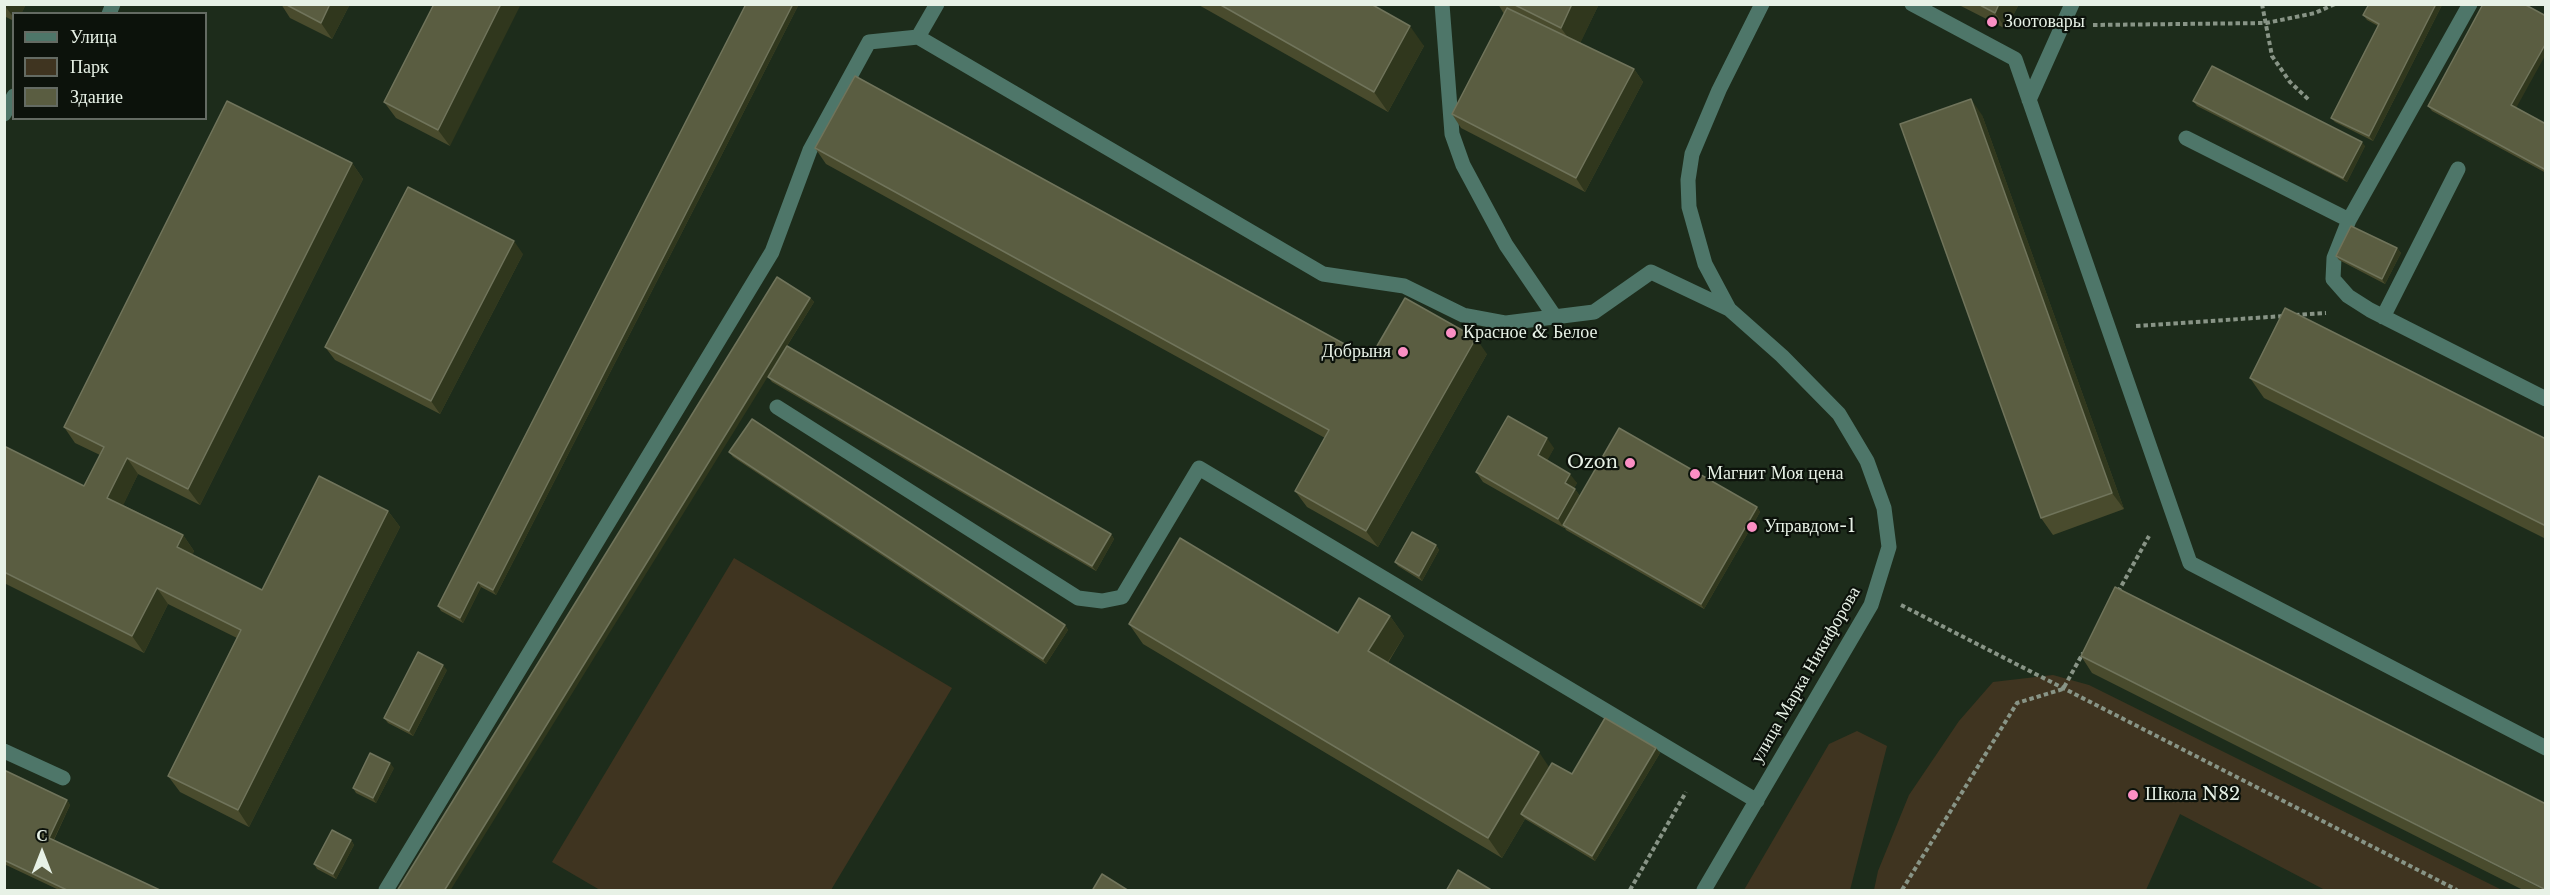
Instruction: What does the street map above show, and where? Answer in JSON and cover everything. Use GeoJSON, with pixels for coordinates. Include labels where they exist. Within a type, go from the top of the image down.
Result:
{"type":"FeatureCollection","features":[{"type":"Feature","properties":{"kind":"street"},"geometry":{"type":"LineString","coordinates":[[918,37],[937,4]]}},
{"type":"Feature","properties":{"kind":"street"},"geometry":{"type":"LineString","coordinates":[[1442,4],[1452,134],[1463,165],[1506,245],[1555,317]]}},
{"type":"Feature","properties":{"kind":"street","name":"улица Марка Никифорова"},"geometry":{"type":"LineString","coordinates":[[1704,891],[1876,592],[1889,546],[1884,508],[1867,461],[1839,414],[1782,357],[1729,309],[1705,264],[1689,207],[1688,180],[1692,154],[1762,4]]}},
{"type":"Feature","properties":{"kind":"street"},"geometry":{"type":"LineString","coordinates":[[1912,4],[2015,59],[2190,562],[2546,748]]}},
{"type":"Feature","properties":{"kind":"street"},"geometry":{"type":"LineString","coordinates":[[2029,100],[2072,4]]}},
{"type":"Feature","properties":{"kind":"street"},"geometry":{"type":"LineString","coordinates":[[2470,4],[2349,220],[2334,258],[2333,279],[2349,296],[2383,317],[2546,399]]}},
{"type":"Feature","properties":{"kind":"street"},"geometry":{"type":"LineString","coordinates":[[386,891],[772,252],[810,150],[869,42],[918,37],[1323,274],[1404,286],[1463,315],[1506,323],[1594,312],[1651,272],[1729,309]]}},
{"type":"Feature","properties":{"kind":"street"},"geometry":{"type":"LineString","coordinates":[[4,114],[12,100]]}},
{"type":"Feature","properties":{"kind":"street"},"geometry":{"type":"LineString","coordinates":[[2186,138],[2349,220]]}},
{"type":"Feature","properties":{"kind":"street"},"geometry":{"type":"LineString","coordinates":[[2383,317],[2458,169]]}},
{"type":"Feature","properties":{"kind":"street"},"geometry":{"type":"LineString","coordinates":[[777,407],[1078,598],[1102,600],[1122,597],[1199,468],[1757,801]]}},
{"type":"Feature","properties":{"kind":"street"},"geometry":{"type":"LineString","coordinates":[[4,751],[63,778]]}},
{"type":"Feature","properties":{"kind":"path"},"geometry":{"type":"LineString","coordinates":[[2262,4],[2272,56],[2289,82],[2309,100]]}},
{"type":"Feature","properties":{"kind":"path"},"geometry":{"type":"LineString","coordinates":[[2062,26],[2266,23],[2315,13],[2335,4]]}},
{"type":"Feature","properties":{"kind":"path"},"geometry":{"type":"LineString","coordinates":[[2108,328],[2339,312],[2349,296]]}},
{"type":"Feature","properties":{"kind":"path"},"geometry":{"type":"LineString","coordinates":[[2116,595],[2169,501]]}},
{"type":"Feature","properties":{"kind":"path"},"geometry":{"type":"LineString","coordinates":[[1876,592],[2457,891]]}},
{"type":"Feature","properties":{"kind":"path"},"geometry":{"type":"LineString","coordinates":[[1902,891],[2017,703],[2063,688],[2086,647]]}},
{"type":"Feature","properties":{"kind":"path"},"geometry":{"type":"LineString","coordinates":[[1630,891],[1700,766]]}},
{"type":"Feature","properties":{"kind":"green space"},"geometry":{"type":"Polygon","coordinates":[[[734,558],[952,688],[831,890],[600,890],[552,862],[734,558]]]}},
{"type":"Feature","properties":{"kind":"green space"},"geometry":{"type":"Polygon","coordinates":[[[2053,675],[2089,685],[2502,890],[2325,890],[2180,814],[2146,890],[1874,890],[1878,871],[1909,795],[1959,721],[1993,682],[2053,675]]]}},
{"type":"Feature","properties":{"kind":"green space"},"geometry":{"type":"Polygon","coordinates":[[[1857,731],[1887,746],[1850,890],[1744,890],[1829,744],[1857,731]]]}},
{"type":"Feature","properties":{"kind":"building"},"geometry":{"type":"Polygon","coordinates":[[[285,4],[330,4],[321,23],[285,4]]]}},
{"type":"Feature","properties":{"kind":"building"},"geometry":{"type":"Polygon","coordinates":[[[434,4],[501,4],[438,130],[384,102],[434,4]]]}},
{"type":"Feature","properties":{"kind":"building"},"geometry":{"type":"Polygon","coordinates":[[[746,4],[793,4],[493,590],[478,582],[460,618],[438,606],[746,4]]]}},
{"type":"Feature","properties":{"kind":"building"},"geometry":{"type":"Polygon","coordinates":[[[1219,4],[1371,4],[1410,26],[1374,92],[1219,4]]]}},
{"type":"Feature","properties":{"kind":"building"},"geometry":{"type":"Polygon","coordinates":[[[1513,4],[1572,4],[1561,28],[1513,4]]]}},
{"type":"Feature","properties":{"kind":"building"},"geometry":{"type":"Polygon","coordinates":[[[1978,4],[1999,4],[1995,13],[1978,4]]]}},
{"type":"Feature","properties":{"kind":"building"},"geometry":{"type":"Polygon","coordinates":[[[2369,4],[2436,4],[2369,136],[2331,118],[2379,24],[2363,15],[2369,4]]]}},
{"type":"Feature","properties":{"kind":"building"},"geometry":{"type":"Polygon","coordinates":[[[2483,4],[2524,4],[2546,16],[2546,43],[2511,105],[2546,124],[2546,170],[2428,106],[2483,4]]]}},
{"type":"Feature","properties":{"kind":"building"},"geometry":{"type":"Polygon","coordinates":[[[1507,8],[1634,69],[1576,178],[1452,114],[1507,8]]]}},
{"type":"Feature","properties":{"kind":"building"},"geometry":{"type":"Polygon","coordinates":[[[2212,66],[2362,142],[2343,178],[2193,101],[2212,66]]]}},
{"type":"Feature","properties":{"kind":"building"},"geometry":{"type":"Polygon","coordinates":[[[855,76],[1370,358],[1405,298],[1476,338],[1366,531],[1295,491],[1329,430],[815,148],[855,76]]]}},
{"type":"Feature","properties":{"kind":"building"},"geometry":{"type":"Polygon","coordinates":[[[1971,99],[2112,493],[2041,518],[1900,124],[1971,99]]]}},
{"type":"Feature","properties":{"kind":"building"},"geometry":{"type":"Polygon","coordinates":[[[227,101],[352,163],[188,489],[127,458],[107,498],[183,535],[177,547],[262,590],[319,476],[388,511],[238,810],[168,776],[241,630],[157,588],[132,636],[4,572],[4,446],[84,486],[104,447],[64,427],[227,101]]]}},
{"type":"Feature","properties":{"kind":"building"},"geometry":{"type":"Polygon","coordinates":[[[408,187],[514,241],[431,401],[325,347],[408,187]]]}},
{"type":"Feature","properties":{"kind":"building"},"geometry":{"type":"Polygon","coordinates":[[[2351,226],[2397,248],[2382,279],[2336,256],[2351,226]]]}},
{"type":"Feature","properties":{"kind":"building"},"geometry":{"type":"Polygon","coordinates":[[[777,277],[810,298],[444,891],[397,891],[777,277]]]}},
{"type":"Feature","properties":{"kind":"building"},"geometry":{"type":"Polygon","coordinates":[[[2285,308],[2546,439],[2546,526],[2250,378],[2285,308]]]}},
{"type":"Feature","properties":{"kind":"building"},"geometry":{"type":"Polygon","coordinates":[[[787,346],[1111,534],[1092,566],[768,377],[787,346]]]}},
{"type":"Feature","properties":{"kind":"building"},"geometry":{"type":"Polygon","coordinates":[[[1508,416],[1547,438],[1538,455],[1570,474],[1565,483],[1575,489],[1558,519],[1476,472],[1508,416]]]}},
{"type":"Feature","properties":{"kind":"building"},"geometry":{"type":"Polygon","coordinates":[[[752,419],[1065,625],[1043,659],[729,452],[752,419]]]}},
{"type":"Feature","properties":{"kind":"building"},"geometry":{"type":"Polygon","coordinates":[[[1619,428],[1757,507],[1701,604],[1563,525],[1619,428]]]}},
{"type":"Feature","properties":{"kind":"building"},"geometry":{"type":"Polygon","coordinates":[[[1412,532],[1436,545],[1419,576],[1395,562],[1412,532]]]}},
{"type":"Feature","properties":{"kind":"building"},"geometry":{"type":"Polygon","coordinates":[[[1180,538],[1338,633],[1359,598],[1390,616],[1368,651],[1539,752],[1488,838],[1129,624],[1180,538]]]}},
{"type":"Feature","properties":{"kind":"building"},"geometry":{"type":"Polygon","coordinates":[[[2115,587],[2546,804],[2546,890],[2081,656],[2115,587]]]}},
{"type":"Feature","properties":{"kind":"building"},"geometry":{"type":"Polygon","coordinates":[[[418,652],[443,665],[409,731],[384,718],[418,652]]]}},
{"type":"Feature","properties":{"kind":"building"},"geometry":{"type":"Polygon","coordinates":[[[1605,718],[1656,748],[1592,856],[1521,814],[1552,763],[1572,774],[1605,718]]]}},
{"type":"Feature","properties":{"kind":"building"},"geometry":{"type":"Polygon","coordinates":[[[370,753],[390,763],[373,798],[353,788],[370,753]]]}},
{"type":"Feature","properties":{"kind":"building"},"geometry":{"type":"Polygon","coordinates":[[[4,770],[67,800],[49,838],[162,891],[69,891],[4,860],[4,770]]]}},
{"type":"Feature","properties":{"kind":"building"},"geometry":{"type":"Polygon","coordinates":[[[332,830],[351,840],[333,874],[314,864],[332,830]]]}},
{"type":"Feature","properties":{"kind":"building"},"geometry":{"type":"Polygon","coordinates":[[[1458,870],[1493,891],[1446,891],[1458,870]]]}},
{"type":"Feature","properties":{"kind":"building"},"geometry":{"type":"Polygon","coordinates":[[[1102,874],[1129,891],[1092,891],[1102,874]]]}},
{"type":"Feature","properties":{"kind":"place","name":"Зоотовары"},"geometry":{"type":"Point","coordinates":[1992,22]}},
{"type":"Feature","properties":{"kind":"place","name":"Красное & Белое"},"geometry":{"type":"Point","coordinates":[1451,333]}},
{"type":"Feature","properties":{"kind":"place","name":"Добрыня"},"geometry":{"type":"Point","coordinates":[1403,352]}},
{"type":"Feature","properties":{"kind":"place","name":"Ozon"},"geometry":{"type":"Point","coordinates":[1630,463]}},
{"type":"Feature","properties":{"kind":"place","name":"Магнит Моя цена"},"geometry":{"type":"Point","coordinates":[1695,474]}},
{"type":"Feature","properties":{"kind":"place","name":"Управдом-1"},"geometry":{"type":"Point","coordinates":[1752,527]}},
{"type":"Feature","properties":{"kind":"place","name":"Школа N82"},"geometry":{"type":"Point","coordinates":[2133,795]}}]}
